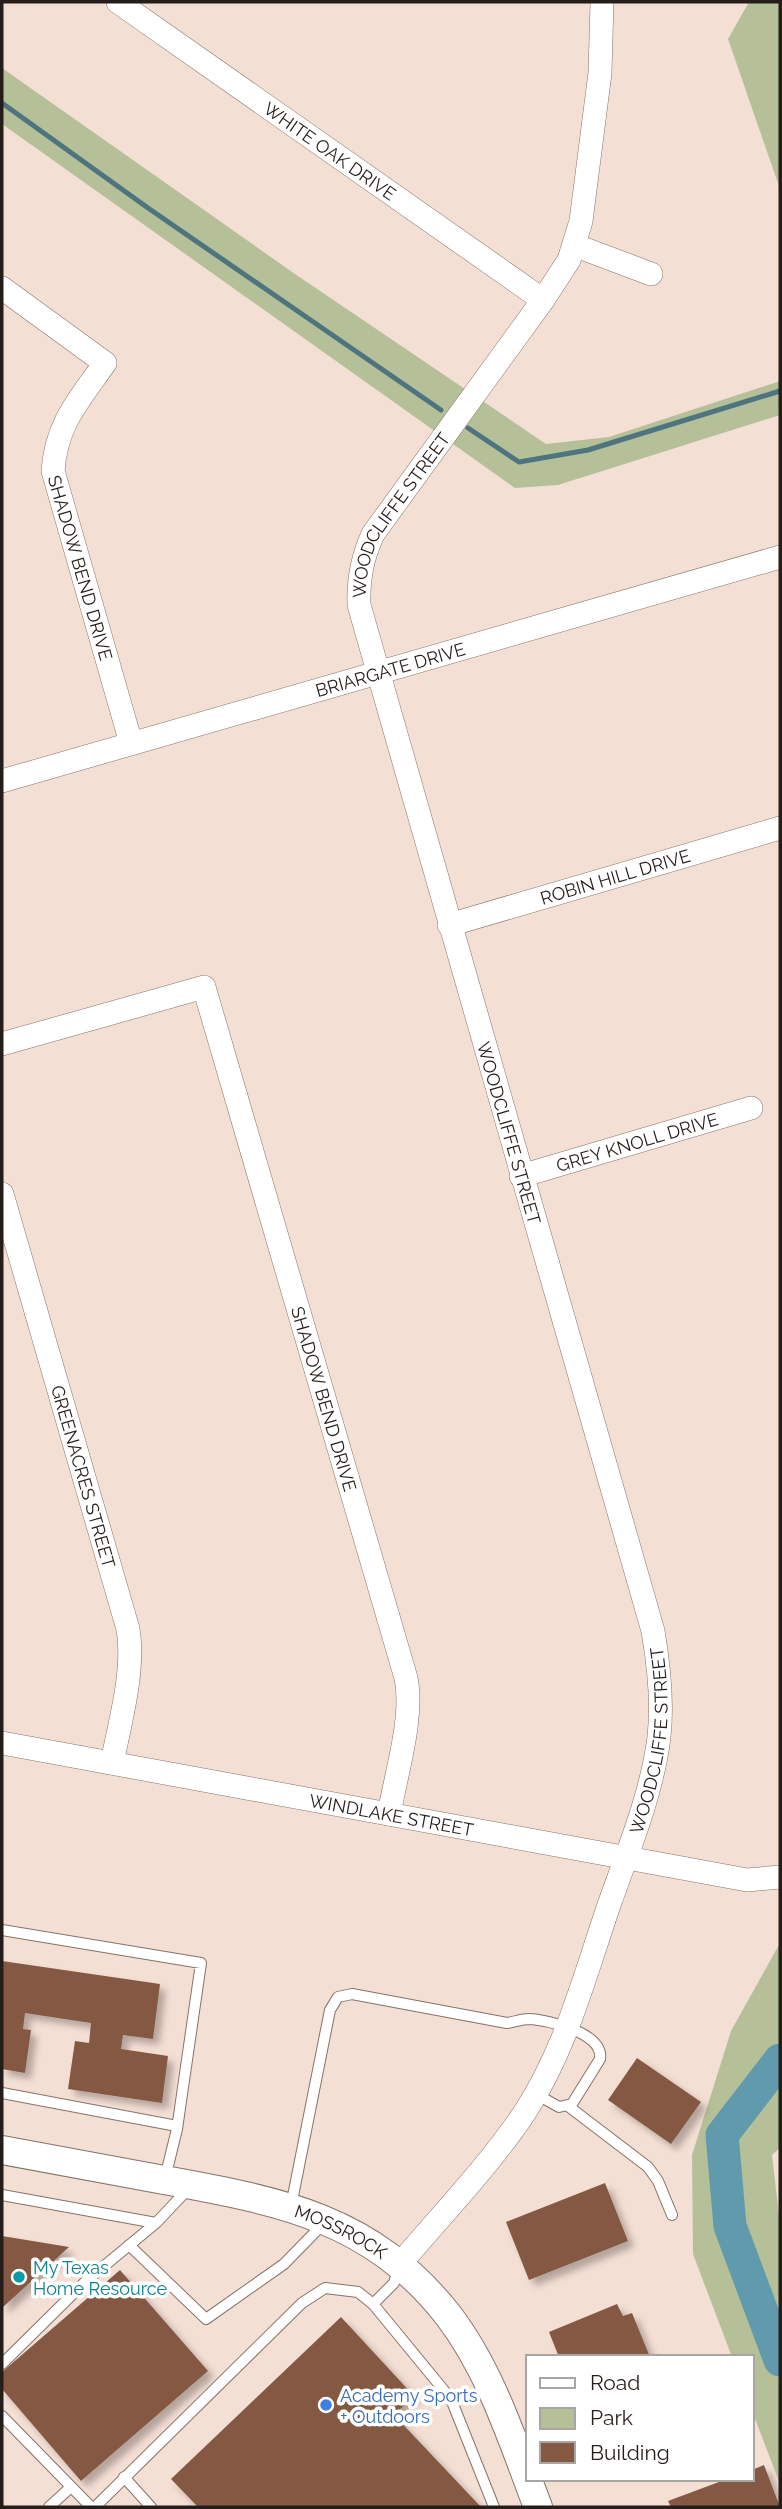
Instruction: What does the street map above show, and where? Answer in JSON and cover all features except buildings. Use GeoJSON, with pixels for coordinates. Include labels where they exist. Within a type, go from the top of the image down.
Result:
{"type":"FeatureCollection","features":[{"type":"Feature","properties":{"kind":"street","name":"WHITE OAK DRIVE"},"geometry":{"type":"LineString","coordinates":[[118,2],[543,300]]}},
{"type":"Feature","properties":{"kind":"street","name":"WOODCLIFFE STREET"},"geometry":{"type":"LineString","coordinates":[[400,2264],[503,2143],[551,2068],[648,1791],[659,1740],[661,1716],[658,1658],[653,1631],[377,672],[359,605],[358,580],[363,556],[385,515],[543,300],[569,260],[581,221],[600,73],[603,2]]}},
{"type":"Feature","properties":{"kind":"street"},"geometry":{"type":"LineString","coordinates":[[574,245],[651,274]]}},
{"type":"Feature","properties":{"kind":"street","name":"SHADOW BEND DRIVE"},"geometry":{"type":"LineString","coordinates":[[2,288],[105,363],[62,425],[54,452],[53,471],[131,743]]}},
{"type":"Feature","properties":{"kind":"street","name":"BRIARGATE DRIVE"},"geometry":{"type":"LineString","coordinates":[[2,781],[780,556]]}},
{"type":"Feature","properties":{"kind":"street","name":"ROBIN HILL DRIVE"},"geometry":{"type":"LineString","coordinates":[[449,925],[780,828]]}},
{"type":"Feature","properties":{"kind":"street","name":"SHADOW BEND DRIVE"},"geometry":{"type":"LineString","coordinates":[[2,1044],[204,987],[406,1678],[409,1694],[407,1716],[389,1814]]}},
{"type":"Feature","properties":{"kind":"street","name":"GREY KNOLL DRIVE"},"geometry":{"type":"LineString","coordinates":[[521,1176],[751,1108]]}},
{"type":"Feature","properties":{"kind":"street","name":"GREENACRES STREET"},"geometry":{"type":"LineString","coordinates":[[2,1194],[128,1629],[131,1645],[130,1665],[112,1763]]}},
{"type":"Feature","properties":{"kind":"street","name":"WINDLAKE STREET"},"geometry":{"type":"LineString","coordinates":[[2,1744],[747,1880],[780,1877]]}},
{"type":"Feature","properties":{"kind":"street","name":"MOSSROCK"},"geometry":{"type":"LineString","coordinates":[[2,2150],[259,2197],[326,2220],[372,2245],[400,2264],[448,2315],[483,2372],[526,2476]]}},
{"type":"Feature","properties":{"kind":"street","name":"MOSSROCK"},"geometry":{"type":"LineString","coordinates":[[528,2481],[538,2507]]}},
{"type":"Feature","properties":{"kind":"lane"},"geometry":{"type":"LineString","coordinates":[[2,1930],[201,1963],[177,2126],[178,2182],[156,2223],[86,2281],[2,2364]]}},
{"type":"Feature","properties":{"kind":"lane"},"geometry":{"type":"LineString","coordinates":[[290,2207],[330,2010],[338,1997],[352,1994],[507,2023],[527,2019],[567,2026],[595,2042],[601,2056],[577,2098],[568,2106],[559,2107],[536,2094]]}},
{"type":"Feature","properties":{"kind":"lane"},"geometry":{"type":"LineString","coordinates":[[2,2093],[177,2126]]}},
{"type":"Feature","properties":{"kind":"lane"},"geometry":{"type":"LineString","coordinates":[[568,2106],[648,2167],[658,2181],[672,2216]]}},
{"type":"Feature","properties":{"kind":"lane"},"geometry":{"type":"LineString","coordinates":[[2,2195],[156,2223]]}},
{"type":"Feature","properties":{"kind":"lane"},"geometry":{"type":"LineString","coordinates":[[129,2245],[206,2319],[284,2264],[326,2220]]}},
{"type":"Feature","properties":{"kind":"lane"},"geometry":{"type":"LineString","coordinates":[[373,2304],[394,2283],[400,2264]]}},
{"type":"Feature","properties":{"kind":"lane"},"geometry":{"type":"LineString","coordinates":[[2,2416],[93,2507],[302,2303],[325,2288],[358,2291],[373,2304],[451,2399],[494,2507]]}},
{"type":"Feature","properties":{"kind":"lane"},"geometry":{"type":"LineString","coordinates":[[124,2477],[151,2507]]}},
{"type":"Feature","properties":{"kind":"lane"},"geometry":{"type":"LineString","coordinates":[[49,2507],[71,2487]]}},
{"type":"Feature","properties":{"kind":"green space"},"geometry":{"type":"Polygon","coordinates":[[[749,2],[780,2],[780,189],[728,39],[749,2]]]}},
{"type":"Feature","properties":{"kind":"green space"},"geometry":{"type":"Polygon","coordinates":[[[2,68],[295,274],[546,444],[609,437],[780,381],[780,415],[558,485],[515,488],[2,124],[2,68]]]}},
{"type":"Feature","properties":{"kind":"green space"},"geometry":{"type":"Polygon","coordinates":[[[780,1943],[780,2148],[772,2155],[780,2224],[780,2484],[754,2416],[754,2355],[731,2355],[693,2254],[692,2155],[731,2031],[780,1943]]]}},
{"type":"Feature","properties":{"kind":"waterway"},"geometry":{"type":"LineString","coordinates":[[2,103],[148,208],[441,410]]}},
{"type":"Feature","properties":{"kind":"waterway"},"geometry":{"type":"LineString","coordinates":[[468,428],[519,462],[588,450],[780,391]]}},
{"type":"Feature","properties":{"kind":"waterway"},"geometry":{"type":"LineString","coordinates":[[780,2060],[722,2135],[730,2226],[780,2360]]}},
{"type":"Feature","properties":{"kind":"place","name":"My Texas Home Resource"},"geometry":{"type":"Point","coordinates":[19,2277]}},
{"type":"Feature","properties":{"kind":"place","name":"Academy Sports + Outdoors"},"geometry":{"type":"Point","coordinates":[326,2405]}}]}
